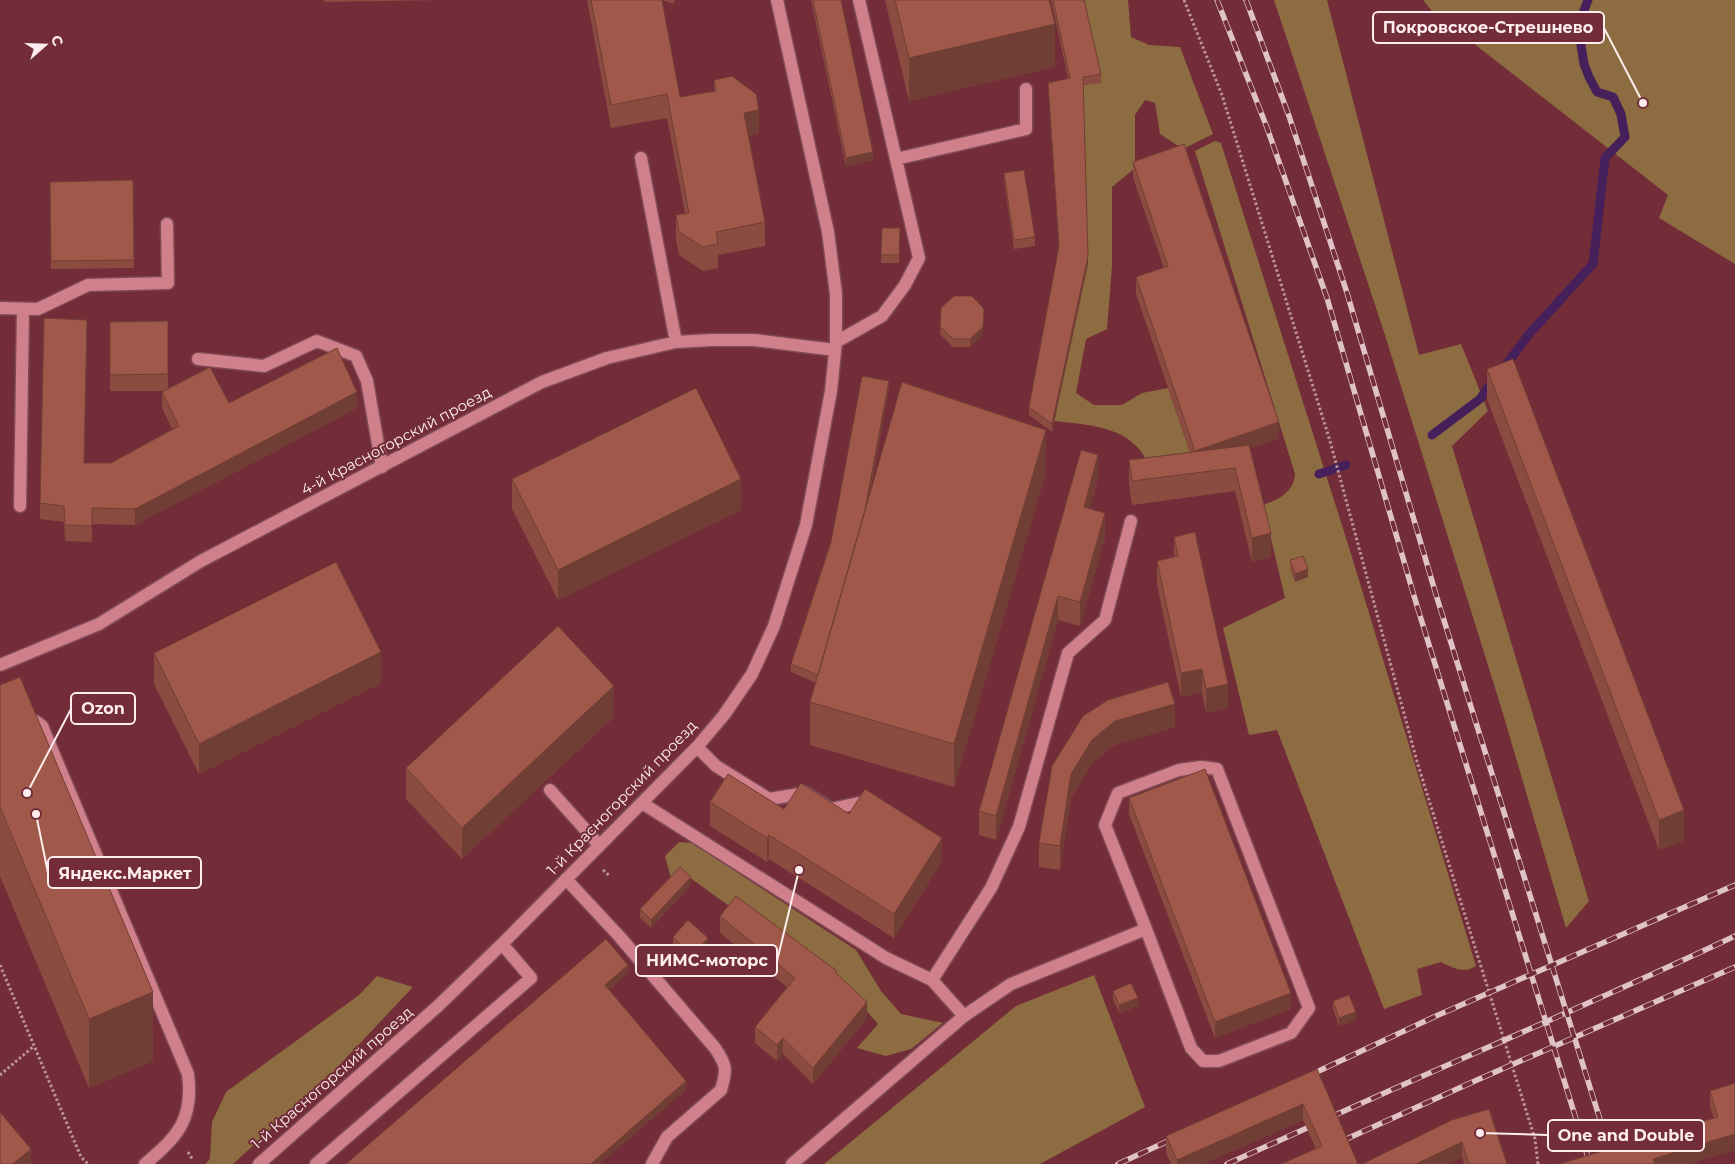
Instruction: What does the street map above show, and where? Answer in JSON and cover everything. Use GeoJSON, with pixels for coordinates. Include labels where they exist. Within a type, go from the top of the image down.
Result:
{"type":"FeatureCollection","features":[{"type":"Feature","properties":{"kind":"street","name":"1-й Красногорский проезд"},"geometry":{"type":"LineString","coordinates":[[258,1164],[438,1006],[697,747],[724,715],[752,674],[774,626],[806,525],[831,392],[835,346],[836,294],[828,232],[778,0]]}},
{"type":"Feature","properties":{"kind":"street"},"geometry":{"type":"LineString","coordinates":[[835,346],[882,316],[905,285],[919,258],[859,0]]}},
{"type":"Feature","properties":{"kind":"street"},"geometry":{"type":"LineString","coordinates":[[896,159],[1026,129],[1026,89]]}},
{"type":"Feature","properties":{"kind":"street"},"geometry":{"type":"LineString","coordinates":[[641,158],[676,342]]}},
{"type":"Feature","properties":{"kind":"street"},"geometry":{"type":"LineString","coordinates":[[0,308],[38,309],[88,285],[168,283],[167,224]]}},
{"type":"Feature","properties":{"kind":"street"},"geometry":{"type":"LineString","coordinates":[[20,506],[23,309]]}},
{"type":"Feature","properties":{"kind":"street","name":"4-й Красногорский проезд"},"geometry":{"type":"LineString","coordinates":[[0,665],[99,624],[201,561],[542,382],[607,358],[676,342],[754,340],[835,346]]}},
{"type":"Feature","properties":{"kind":"street"},"geometry":{"type":"LineString","coordinates":[[198,359],[264,366],[317,341],[356,356],[368,381],[382,466]]}},
{"type":"Feature","properties":{"kind":"street"},"geometry":{"type":"LineString","coordinates":[[932,980],[991,888],[1019,827],[1068,653],[1105,620],[1131,521]]}},
{"type":"Feature","properties":{"kind":"street"},"geometry":{"type":"LineString","coordinates":[[0,725],[22,717],[36,721],[42,726],[188,1074],[189,1101],[182,1125],[169,1144],[145,1164]]}},
{"type":"Feature","properties":{"kind":"street"},"geometry":{"type":"LineString","coordinates":[[697,747],[716,766],[769,799],[806,793],[831,809],[868,801],[882,810]]}},
{"type":"Feature","properties":{"kind":"street"},"geometry":{"type":"LineString","coordinates":[[1201,766],[1217,769],[1309,1008],[1292,1033],[1219,1061],[1203,1061],[1191,1048],[1146,929],[1105,825],[1118,793],[1179,770],[1201,766]]}},
{"type":"Feature","properties":{"kind":"street"},"geometry":{"type":"LineString","coordinates":[[550,790],[599,845]]}},
{"type":"Feature","properties":{"kind":"street"},"geometry":{"type":"LineString","coordinates":[[642,803],[886,958],[932,980],[964,1016]]}},
{"type":"Feature","properties":{"kind":"street"},"geometry":{"type":"LineString","coordinates":[[566,879],[619,936],[715,1048],[725,1063],[725,1078],[721,1090],[667,1137],[652,1164]]}},
{"type":"Feature","properties":{"kind":"street"},"geometry":{"type":"LineString","coordinates":[[792,1164],[964,1016],[1011,984],[1146,929]]}},
{"type":"Feature","properties":{"kind":"street"},"geometry":{"type":"LineString","coordinates":[[316,1164],[531,978],[502,944]]}},
{"type":"Feature","properties":{"kind":"path"},"geometry":{"type":"LineString","coordinates":[[1184,0],[1222,95],[1330,441],[1418,765],[1534,1139],[1538,1164]]}},
{"type":"Feature","properties":{"kind":"path"},"geometry":{"type":"LineString","coordinates":[[0,964],[81,1157],[88,1164]]}},
{"type":"Feature","properties":{"kind":"path"},"geometry":{"type":"LineString","coordinates":[[0,1075],[34,1046]]}},
{"type":"Feature","properties":{"kind":"shaded area"},"geometry":{"type":"Polygon","coordinates":[[[1083,0],[1128,0],[1131,37],[1149,45],[1180,47],[1213,134],[1183,149],[1160,134],[1155,103],[1145,100],[1135,115],[1135,168],[1112,187],[1112,266],[1107,329],[1086,339],[1076,393],[1094,405],[1122,405],[1142,393],[1168,388],[1195,467],[1149,464],[1137,447],[1118,433],[1097,427],[1054,421],[1083,85],[1101,82],[1083,0]]]}},
{"type":"Feature","properties":{"kind":"shaded area"},"geometry":{"type":"Polygon","coordinates":[[[1274,0],[1327,0],[1419,355],[1461,344],[1488,411],[1452,446],[1589,901],[1566,928],[1501,707],[1385,335],[1274,0]]]}},
{"type":"Feature","properties":{"kind":"shaded area"},"geometry":{"type":"Polygon","coordinates":[[[1423,0],[1735,0],[1735,264],[1659,218],[1668,195],[1432,11],[1423,0]]]}},
{"type":"Feature","properties":{"kind":"shaded area"},"geometry":{"type":"Polygon","coordinates":[[[1215,141],[1221,143],[1352,557],[1476,966],[1463,970],[1441,962],[1417,969],[1422,995],[1384,1009],[1277,730],[1249,735],[1223,628],[1285,598],[1263,505],[1274,501],[1284,494],[1292,486],[1295,474],[1195,151],[1215,141]]]}},
{"type":"Feature","properties":{"kind":"shaded area"},"geometry":{"type":"Polygon","coordinates":[[[679,842],[692,843],[856,950],[881,991],[901,1014],[943,1023],[911,1049],[886,1056],[857,1048],[878,1024],[850,992],[679,870],[671,878],[665,856],[679,842]]]}},
{"type":"Feature","properties":{"kind":"shaded area"},"geometry":{"type":"Polygon","coordinates":[[[1094,975],[1145,1107],[1040,1164],[824,1164],[1016,1006],[1094,975]]]}},
{"type":"Feature","properties":{"kind":"shaded area"},"geometry":{"type":"Polygon","coordinates":[[[377,976],[413,987],[331,1074],[233,1164],[205,1164],[210,1159],[212,1122],[226,1092],[359,995],[377,976]]]}},
{"type":"Feature","properties":{"kind":"building"},"geometry":{"type":"Polygon","coordinates":[[[591,0],[662,0],[680,97],[716,91],[714,80],[732,76],[756,94],[759,110],[744,113],[765,222],[716,232],[718,244],[703,247],[679,232],[676,215],[689,213],[667,94],[611,105],[591,0]]]}},
{"type":"Feature","properties":{"kind":"building"},"geometry":{"type":"Polygon","coordinates":[[[813,0],[841,0],[873,152],[846,158],[813,0]]]}},
{"type":"Feature","properties":{"kind":"building"},"geometry":{"type":"Polygon","coordinates":[[[895,0],[1049,0],[1055,24],[909,58],[895,0]]]}},
{"type":"Feature","properties":{"kind":"building"},"geometry":{"type":"Polygon","coordinates":[[[1053,0],[1084,0],[1101,74],[1083,77],[1088,256],[1052,424],[1029,407],[1059,246],[1048,83],[1070,78],[1053,0]]]}},
{"type":"Feature","properties":{"kind":"building"},"geometry":{"type":"Polygon","coordinates":[[[1184,144],[1279,422],[1195,451],[1136,277],[1168,266],[1133,162],[1184,144]]]}},
{"type":"Feature","properties":{"kind":"building"},"geometry":{"type":"Polygon","coordinates":[[[1024,170],[1035,237],[1014,240],[1004,173],[1024,170]]]}},
{"type":"Feature","properties":{"kind":"building"},"geometry":{"type":"Polygon","coordinates":[[[133,180],[134,260],[51,261],[50,182],[133,180]]]}},
{"type":"Feature","properties":{"kind":"building"},"geometry":{"type":"Polygon","coordinates":[[[882,228],[900,228],[899,255],[881,255],[882,228]]]}},
{"type":"Feature","properties":{"kind":"building"},"geometry":{"type":"Polygon","coordinates":[[[954,296],[972,296],[984,309],[983,327],[970,339],[953,339],[940,326],[941,308],[954,296]]]}},
{"type":"Feature","properties":{"kind":"building"},"geometry":{"type":"Polygon","coordinates":[[[44,318],[87,320],[84,463],[111,463],[179,426],[162,392],[210,367],[229,403],[337,348],[357,392],[135,509],[92,508],[92,526],[65,525],[64,506],[40,503],[44,318]]]}},
{"type":"Feature","properties":{"kind":"building"},"geometry":{"type":"Polygon","coordinates":[[[168,321],[168,374],[110,375],[110,322],[168,321]]]}},
{"type":"Feature","properties":{"kind":"building"},"geometry":{"type":"Polygon","coordinates":[[[1513,359],[1684,810],[1659,820],[1487,369],[1513,359]]]}},
{"type":"Feature","properties":{"kind":"building"},"geometry":{"type":"Polygon","coordinates":[[[862,376],[889,381],[865,510],[818,675],[791,664],[831,542],[862,376]]]}},
{"type":"Feature","properties":{"kind":"building"},"geometry":{"type":"Polygon","coordinates":[[[902,382],[1046,430],[954,744],[810,702],[902,382]]]}},
{"type":"Feature","properties":{"kind":"building"},"geometry":{"type":"Polygon","coordinates":[[[696,388],[741,479],[558,570],[512,479],[696,388]]]}},
{"type":"Feature","properties":{"kind":"building"},"geometry":{"type":"Polygon","coordinates":[[[1249,445],[1271,533],[1252,538],[1235,468],[1132,481],[1129,460],[1249,445]]]}},
{"type":"Feature","properties":{"kind":"building"},"geometry":{"type":"Polygon","coordinates":[[[1081,450],[1098,455],[1084,507],[1105,513],[1080,602],[1058,596],[996,816],[979,811],[1081,450]]]}},
{"type":"Feature","properties":{"kind":"building"},"geometry":{"type":"Polygon","coordinates":[[[1195,532],[1228,684],[1206,689],[1202,669],[1181,673],[1157,561],[1178,556],[1174,537],[1195,532]]]}},
{"type":"Feature","properties":{"kind":"building"},"geometry":{"type":"Polygon","coordinates":[[[1303,556],[1308,569],[1295,574],[1290,560],[1303,556]]]}},
{"type":"Feature","properties":{"kind":"building"},"geometry":{"type":"Polygon","coordinates":[[[336,562],[381,652],[199,744],[154,653],[336,562]]]}},
{"type":"Feature","properties":{"kind":"building"},"geometry":{"type":"Polygon","coordinates":[[[558,626],[614,686],[462,828],[406,768],[558,626]]]}},
{"type":"Feature","properties":{"kind":"building"},"geometry":{"type":"Polygon","coordinates":[[[20,677],[153,992],[89,1019],[0,807],[0,685],[20,677]]]}},
{"type":"Feature","properties":{"kind":"building"},"geometry":{"type":"Polygon","coordinates":[[[1168,682],[1175,704],[1115,721],[1092,740],[1071,774],[1060,846],[1039,843],[1052,766],[1083,716],[1108,700],[1168,682]]]}},
{"type":"Feature","properties":{"kind":"building"},"geometry":{"type":"Polygon","coordinates":[[[1205,769],[1291,993],[1215,1022],[1129,798],[1205,769]]]}},
{"type":"Feature","properties":{"kind":"building"},"geometry":{"type":"Polygon","coordinates":[[[728,774],[784,809],[801,783],[849,814],[865,789],[942,838],[894,914],[769,835],[767,838],[710,802],[728,774]]]}},
{"type":"Feature","properties":{"kind":"building"},"geometry":{"type":"Polygon","coordinates":[[[680,867],[691,877],[651,920],[640,909],[680,867]]]}},
{"type":"Feature","properties":{"kind":"building"},"geometry":{"type":"Polygon","coordinates":[[[736,896],[837,971],[836,973],[867,1002],[813,1068],[783,1038],[777,1045],[755,1027],[795,978],[720,916],[736,896]]]}},
{"type":"Feature","properties":{"kind":"building"},"geometry":{"type":"Polygon","coordinates":[[[688,920],[708,938],[692,956],[673,937],[688,920]]]}},
{"type":"Feature","properties":{"kind":"building"},"geometry":{"type":"Polygon","coordinates":[[[606,939],[628,965],[605,985],[686,1081],[591,1164],[346,1164],[606,939]]]}},
{"type":"Feature","properties":{"kind":"building"},"geometry":{"type":"Polygon","coordinates":[[[1131,983],[1138,998],[1119,1005],[1113,991],[1131,983]]]}},
{"type":"Feature","properties":{"kind":"building"},"geometry":{"type":"Polygon","coordinates":[[[1349,995],[1356,1012],[1339,1018],[1333,1001],[1349,995]]]}},
{"type":"Feature","properties":{"kind":"building"},"geometry":{"type":"Polygon","coordinates":[[[1317,1069],[1358,1164],[1281,1164],[1322,1146],[1303,1104],[1177,1160],[1166,1136],[1317,1069]]]}},
{"type":"Feature","properties":{"kind":"building"},"geometry":{"type":"Polygon","coordinates":[[[1735,1083],[1735,1134],[1653,1159],[1655,1164],[1559,1164],[1718,1117],[1710,1091],[1735,1083]]]}},
{"type":"Feature","properties":{"kind":"building"},"geometry":{"type":"Polygon","coordinates":[[[1489,1109],[1507,1164],[1469,1164],[1462,1142],[1416,1164],[1362,1164],[1452,1120],[1489,1109]]]}},
{"type":"Feature","properties":{"kind":"building"},"geometry":{"type":"Polygon","coordinates":[[[0,1112],[31,1149],[13,1164],[0,1164],[0,1112]]]}},
{"type":"Feature","properties":{"kind":"waterway"},"geometry":{"type":"LineString","coordinates":[[1503,369],[1530,333],[1593,264],[1605,158],[1625,137],[1621,114],[1613,97],[1597,92],[1584,64],[1578,26],[1588,0]]}},
{"type":"Feature","properties":{"kind":"waterway"},"geometry":{"type":"LineString","coordinates":[[1432,435],[1480,399],[1493,381]]}},
{"type":"Feature","properties":{"kind":"waterway"},"geometry":{"type":"LineString","coordinates":[[1319,474],[1346,465]]}},
{"type":"Feature","properties":{"kind":"railway"},"geometry":{"type":"LineString","coordinates":[[1217,0],[1266,125],[1327,298],[1417,606],[1590,1164]]}},
{"type":"Feature","properties":{"kind":"railway"},"geometry":{"type":"LineString","coordinates":[[1246,0],[1289,116],[1347,293],[1437,598],[1613,1161]]}},
{"type":"Feature","properties":{"kind":"railway"},"geometry":{"type":"LineString","coordinates":[[1306,1077],[1436,1016],[1735,885]]}},
{"type":"Feature","properties":{"kind":"railway"},"geometry":{"type":"LineString","coordinates":[[1331,1117],[1735,936]]}},
{"type":"Feature","properties":{"kind":"railway"},"geometry":{"type":"LineString","coordinates":[[1342,1141],[1735,967]]}},
{"type":"Feature","properties":{"kind":"railway"},"geometry":{"type":"LineString","coordinates":[[1227,1164],[1307,1128]]}},
{"type":"Feature","properties":{"kind":"railway"},"geometry":{"type":"LineString","coordinates":[[1118,1164],[1179,1136]]}},
{"type":"Feature","properties":{"kind":"place","name":"Покровское-Стрешнево"},"geometry":{"type":"Point","coordinates":[1643,103]}},
{"type":"Feature","properties":{"kind":"place","name":"Ozon"},"geometry":{"type":"Point","coordinates":[27,793]}},
{"type":"Feature","properties":{"kind":"place","name":"Яндекс.Маркет"},"geometry":{"type":"Point","coordinates":[36,814]}},
{"type":"Feature","properties":{"kind":"place","name":"НИМС-моторс"},"geometry":{"type":"Point","coordinates":[799,870]}},
{"type":"Feature","properties":{"kind":"place","name":"One and Double"},"geometry":{"type":"Point","coordinates":[1480,1133]}}]}
